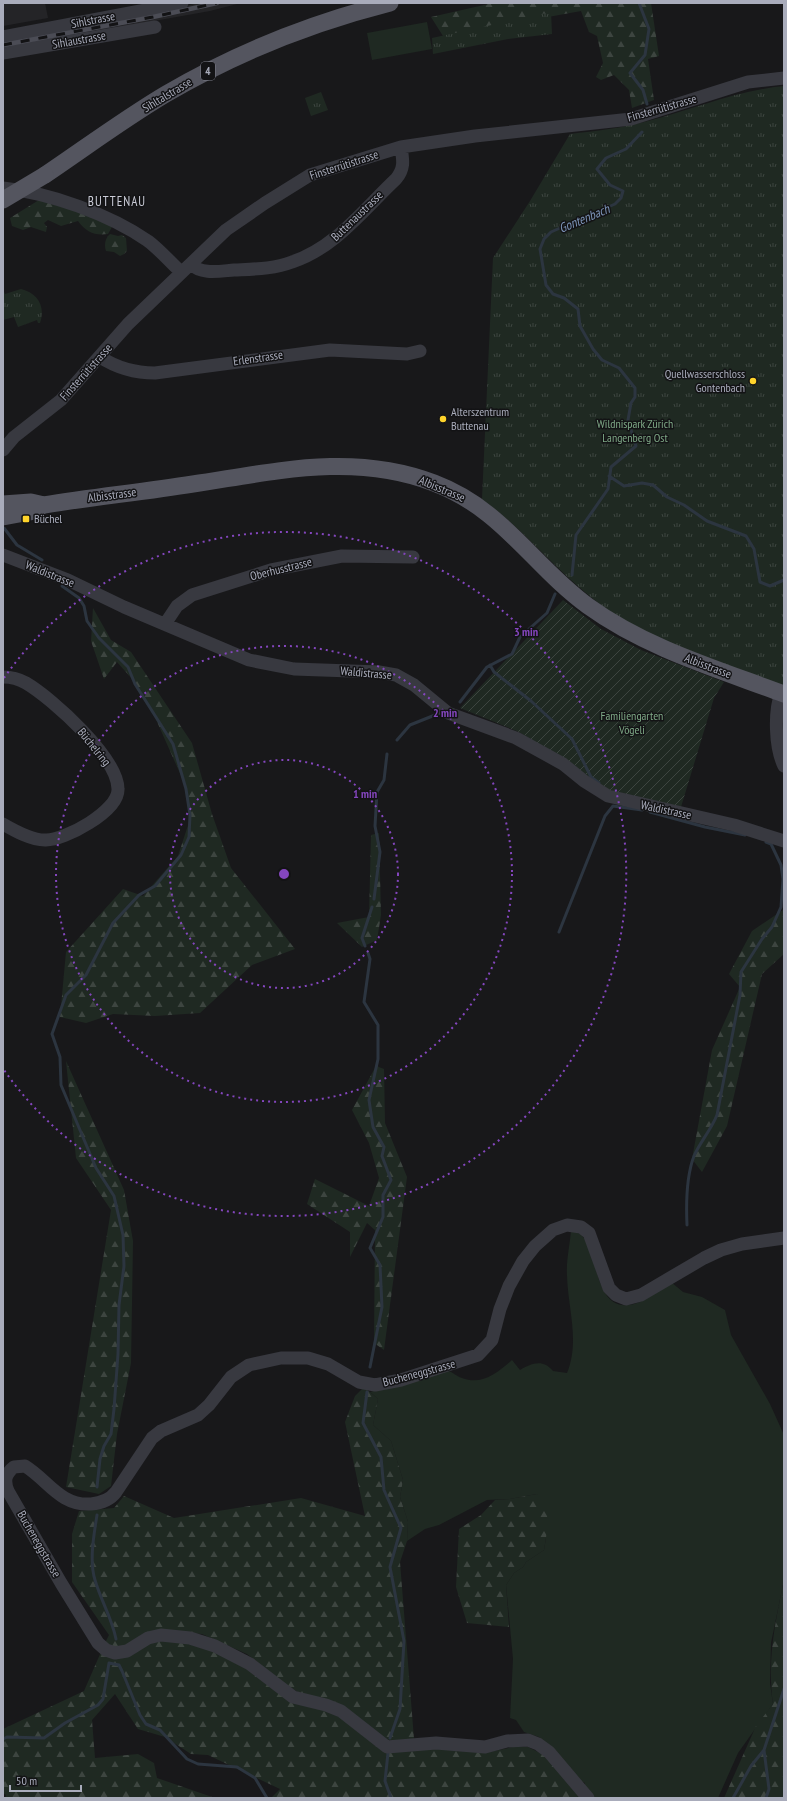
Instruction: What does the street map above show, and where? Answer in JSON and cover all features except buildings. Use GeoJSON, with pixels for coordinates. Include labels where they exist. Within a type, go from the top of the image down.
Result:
{"type":"FeatureCollection","features":[{"type":"Feature","properties":{"kind":"main road","name":"Sihltalstrasse"},"geometry":{"type":"LineString","coordinates":[[3,200],[45,175],[164,95],[220,65],[296,32],[351,13],[390,3]]}},
{"type":"Feature","properties":{"kind":"main road","name":"Albisstrasse"},"geometry":{"type":"LineString","coordinates":[[3,517],[30,512],[44,505],[304,468],[354,466],[391,470],[433,482],[451,490],[477,505],[504,526],[586,605],[627,631],[676,653],[783,694]]}},
{"type":"Feature","properties":{"kind":"main road","name":"Albisstrasse"},"geometry":{"type":"LineString","coordinates":[[3,504],[31,502],[44,505]]}},
{"type":"Feature","properties":{"kind":"street","name":"Sihlstrasse"},"geometry":{"type":"LineString","coordinates":[[3,37],[182,3]]}},
{"type":"Feature","properties":{"kind":"street","name":"Sihlaustrasse"},"geometry":{"type":"LineString","coordinates":[[3,53],[155,26]]}},
{"type":"Feature","properties":{"kind":"street","name":"Finsterrütistrasse"},"geometry":{"type":"LineString","coordinates":[[3,450],[14,437],[61,400],[128,324],[226,230],[265,203],[310,175],[400,147],[475,136],[631,119],[748,82],[784,78]]}},
{"type":"Feature","properties":{"kind":"street","name":"Buttenaustrasse"},"geometry":{"type":"LineString","coordinates":[[3,188],[18,190],[68,204],[96,214],[132,230],[186,268],[210,271],[261,268],[292,263],[308,256],[325,246],[343,232],[402,172],[403,164],[400,147]]}},
{"type":"Feature","properties":{"kind":"street","name":"Erlenstrasse"},"geometry":{"type":"LineString","coordinates":[[100,357],[128,370],[139,373],[155,373],[330,350],[407,354],[420,351]]}},
{"type":"Feature","properties":{"kind":"street","name":"Waldistrasse"},"geometry":{"type":"LineString","coordinates":[[3,555],[68,580],[124,607],[224,651],[249,660],[272,666],[396,675],[414,685],[448,713],[516,738],[563,764],[584,781],[608,796],[734,825],[784,841]]}},
{"type":"Feature","properties":{"kind":"street","name":"Oberhusstrasse"},"geometry":{"type":"LineString","coordinates":[[165,624],[177,606],[192,595],[271,570],[342,556],[413,557]]}},
{"type":"Feature","properties":{"kind":"street","name":"Büchelring"},"geometry":{"type":"LineString","coordinates":[[3,677],[11,678],[26,684],[61,710],[102,753],[115,774],[118,788],[116,799],[109,809],[102,815],[60,838],[51,840],[36,839],[3,824]]}},
{"type":"Feature","properties":{"kind":"street"},"geometry":{"type":"LineString","coordinates":[[783,694],[777,714],[778,746],[784,766]]}},
{"type":"Feature","properties":{"kind":"street","name":"Bucheneggstrasse"},"geometry":{"type":"LineString","coordinates":[[588,1798],[557,1760],[543,1747],[533,1741],[516,1740],[477,1748],[436,1743],[387,1746],[337,1709],[292,1697],[250,1664],[211,1644],[190,1638],[161,1635],[148,1638],[123,1652],[108,1651],[98,1643],[8,1491],[6,1482],[7,1474],[14,1467],[25,1466],[64,1498],[81,1503],[98,1503],[109,1499],[116,1492],[152,1438],[162,1431],[198,1415],[209,1405],[231,1377],[244,1367],[281,1358],[308,1358],[328,1364],[359,1382],[376,1385],[401,1380],[472,1358],[483,1352],[492,1340],[504,1298],[523,1261],[541,1239],[553,1230],[567,1225],[582,1227],[588,1233],[609,1288],[616,1295],[626,1299],[641,1295],[704,1258],[721,1250],[742,1244],[784,1238]]}},
{"type":"Feature","properties":{"kind":"shaded area"},"geometry":{"type":"Polygon","coordinates":[[[3,3],[45,3],[48,18],[3,26],[3,3]]]}},
{"type":"Feature","properties":{"kind":"shaded area"},"geometry":{"type":"Polygon","coordinates":[[[199,3],[241,3],[210,11],[3,48],[3,40],[128,18],[199,3]]]}},
{"type":"Feature","properties":{"kind":"green space"},"geometry":{"type":"Polygon","coordinates":[[[493,3],[651,3],[659,56],[648,59],[654,100],[632,108],[629,90],[614,75],[601,80],[596,77],[603,63],[597,36],[589,32],[581,11],[443,36],[431,17],[493,3]]]}},
{"type":"Feature","properties":{"kind":"green space"},"geometry":{"type":"Polygon","coordinates":[[[551,12],[552,34],[508,39],[433,54],[432,38],[551,12]]]}},
{"type":"Feature","properties":{"kind":"green space"},"geometry":{"type":"Polygon","coordinates":[[[427,22],[432,49],[372,60],[367,33],[427,22]]]}},
{"type":"Feature","properties":{"kind":"green space","name":"Wildnispark Zürich Langenberg Ost"},"geometry":{"type":"Polygon","coordinates":[[[784,86],[784,686],[709,659],[660,639],[613,613],[592,598],[564,574],[511,522],[482,499],[493,258],[530,201],[570,134],[609,129],[638,123],[732,96],[766,88],[784,86]]]}},
{"type":"Feature","properties":{"kind":"green space"},"geometry":{"type":"Polygon","coordinates":[[[321,92],[328,110],[311,116],[305,98],[321,92]]]}},
{"type":"Feature","properties":{"kind":"green space"},"geometry":{"type":"Polygon","coordinates":[[[39,200],[90,214],[112,227],[108,234],[95,234],[84,228],[78,221],[61,226],[48,220],[44,223],[47,227],[46,232],[31,227],[23,230],[12,226],[10,218],[39,200]]]}},
{"type":"Feature","properties":{"kind":"green space"},"geometry":{"type":"Polygon","coordinates":[[[110,234],[118,236],[122,235],[126,238],[127,251],[124,254],[120,256],[114,252],[106,251],[105,242],[110,234]]]}},
{"type":"Feature","properties":{"kind":"green space"},"geometry":{"type":"Polygon","coordinates":[[[21,289],[32,294],[39,301],[42,311],[40,323],[38,323],[37,320],[18,327],[14,317],[3,320],[3,290],[5,294],[21,289]]]}},
{"type":"Feature","properties":{"kind":"green space","name":"Familiengarten Vögeli"},"geometry":{"type":"Polygon","coordinates":[[[563,600],[601,629],[641,650],[724,682],[714,698],[681,807],[607,792],[567,763],[519,732],[460,708],[563,600]]]}},
{"type":"Feature","properties":{"kind":"green space"},"geometry":{"type":"Polygon","coordinates":[[[93,608],[111,640],[131,652],[192,743],[212,814],[231,868],[295,949],[252,965],[200,1013],[155,1016],[113,1014],[86,1023],[60,1017],[66,952],[123,889],[143,896],[178,856],[190,819],[187,789],[150,706],[133,680],[117,662],[104,679],[91,641],[93,608]]]}},
{"type":"Feature","properties":{"kind":"green space"},"geometry":{"type":"Polygon","coordinates":[[[379,833],[381,915],[377,940],[362,947],[337,923],[369,917],[371,835],[379,833]]]}},
{"type":"Feature","properties":{"kind":"green space"},"geometry":{"type":"Polygon","coordinates":[[[783,910],[784,954],[762,974],[727,1126],[702,1172],[692,1159],[712,1050],[740,987],[729,974],[752,931],[783,910]]]}},
{"type":"Feature","properties":{"kind":"green space"},"geometry":{"type":"Polygon","coordinates":[[[66,1061],[124,1190],[133,1241],[131,1363],[117,1434],[111,1486],[99,1494],[66,1487],[111,1210],[76,1158],[66,1061]]]}},
{"type":"Feature","properties":{"kind":"green space"},"geometry":{"type":"Polygon","coordinates":[[[376,1066],[384,1069],[385,1123],[407,1177],[384,1350],[374,1343],[375,1230],[367,1223],[350,1257],[350,1232],[307,1204],[315,1179],[369,1206],[379,1178],[369,1143],[352,1110],[376,1066]]]}},
{"type":"Feature","properties":{"kind":"green space"},"geometry":{"type":"Polygon","coordinates":[[[571,1230],[581,1235],[588,1245],[602,1287],[609,1298],[619,1304],[634,1304],[639,1302],[648,1298],[671,1282],[683,1292],[702,1297],[725,1310],[731,1335],[770,1404],[784,1435],[784,1580],[771,1643],[770,1683],[773,1704],[738,1753],[718,1798],[594,1798],[585,1787],[585,1783],[579,1780],[539,1737],[524,1732],[516,1720],[510,1718],[513,1659],[506,1585],[514,1573],[523,1567],[526,1562],[544,1550],[546,1538],[537,1494],[510,1499],[487,1500],[439,1525],[425,1529],[407,1541],[408,1522],[400,1497],[403,1480],[391,1441],[373,1425],[378,1399],[370,1392],[448,1371],[469,1380],[483,1379],[495,1373],[512,1360],[520,1370],[537,1363],[549,1367],[553,1371],[567,1373],[573,1349],[567,1270],[571,1230]]]}},
{"type":"Feature","properties":{"kind":"green space"},"geometry":{"type":"Polygon","coordinates":[[[364,1387],[378,1399],[373,1425],[391,1441],[403,1480],[400,1497],[408,1522],[407,1541],[400,1562],[414,1739],[398,1742],[384,1739],[285,1684],[247,1654],[202,1634],[187,1633],[117,1648],[105,1643],[109,1635],[72,1582],[72,1534],[79,1511],[114,1508],[124,1496],[174,1518],[301,1498],[365,1516],[345,1422],[355,1396],[364,1387]]]}},
{"type":"Feature","properties":{"kind":"green space"},"geometry":{"type":"Polygon","coordinates":[[[537,1494],[545,1506],[548,1520],[544,1550],[526,1562],[523,1567],[514,1573],[506,1585],[509,1627],[467,1623],[456,1587],[459,1529],[481,1515],[495,1500],[537,1494]]]}},
{"type":"Feature","properties":{"kind":"green space"},"geometry":{"type":"Polygon","coordinates":[[[784,1580],[784,1798],[724,1798],[756,1726],[773,1704],[771,1688],[771,1657],[784,1580]]]}},
{"type":"Feature","properties":{"kind":"green space"},"geometry":{"type":"Polygon","coordinates":[[[154,1640],[184,1642],[212,1649],[334,1712],[380,1749],[422,1748],[489,1752],[518,1746],[528,1747],[546,1756],[582,1798],[271,1798],[280,1789],[208,1755],[191,1754],[165,1737],[138,1729],[115,1694],[92,1720],[95,1758],[138,1754],[154,1763],[157,1778],[215,1798],[5,1798],[6,1795],[3,1793],[3,1729],[84,1691],[101,1652],[154,1640]]]}},
{"type":"Feature","properties":{"kind":"waterway","name":"Gontenbach"},"geometry":{"type":"LineString","coordinates":[[639,3],[649,29],[645,55],[630,73],[643,90],[647,104]]}},
{"type":"Feature","properties":{"kind":"waterway","name":"Gontenbach"},"geometry":{"type":"LineString","coordinates":[[572,575],[576,535],[608,489],[611,467],[636,446],[628,420],[631,403],[635,397],[635,388],[619,368],[602,360],[593,349],[580,326],[578,309],[564,298],[553,294],[546,285],[540,249],[544,239],[551,232],[615,204],[621,198],[623,191],[610,185],[597,169],[606,158],[626,149],[642,132]]}},
{"type":"Feature","properties":{"kind":"waterway","name":"Gontenbach"},"geometry":{"type":"LineString","coordinates":[[609,476],[624,486],[642,483],[653,485],[667,497],[684,505],[707,521],[746,536],[754,549],[760,582],[770,586],[784,580]]}},
{"type":"Feature","properties":{"kind":"waterway"},"geometry":{"type":"LineString","coordinates":[[4,528],[17,545],[42,560]]}},
{"type":"Feature","properties":{"kind":"waterway"},"geometry":{"type":"LineString","coordinates":[[62,586],[79,598],[84,606],[87,621],[99,638],[128,667],[135,684],[173,744],[186,789],[190,815],[189,837],[181,855],[155,886],[139,895],[113,923],[86,975],[66,995],[52,1034],[60,1057],[61,1085],[96,1168],[114,1196],[123,1235],[124,1266],[119,1305],[118,1354],[114,1409],[111,1434],[104,1446],[100,1459],[97,1487]]}},
{"type":"Feature","properties":{"kind":"waterway"},"geometry":{"type":"LineString","coordinates":[[460,702],[487,667],[512,654],[520,637],[547,613],[555,594]]}},
{"type":"Feature","properties":{"kind":"waterway"},"geometry":{"type":"LineString","coordinates":[[490,665],[494,672],[531,701],[572,739],[591,777],[599,783]]}},
{"type":"Feature","properties":{"kind":"waterway"},"geometry":{"type":"LineString","coordinates":[[397,740],[410,725],[440,713]]}},
{"type":"Feature","properties":{"kind":"waterway"},"geometry":{"type":"LineString","coordinates":[[374,899],[380,852],[375,826],[377,792],[384,780],[387,754]]}},
{"type":"Feature","properties":{"kind":"waterway"},"geometry":{"type":"LineString","coordinates":[[559,932],[605,816],[613,806],[642,810]]}},
{"type":"Feature","properties":{"kind":"waterway"},"geometry":{"type":"LineString","coordinates":[[650,812],[705,827],[745,835]]}},
{"type":"Feature","properties":{"kind":"waterway"},"geometry":{"type":"LineString","coordinates":[[687,1225],[689,1173],[696,1151],[712,1126],[717,1115],[740,995],[741,972],[762,939],[772,927],[781,907],[783,879],[781,865],[771,844],[766,842]]}},
{"type":"Feature","properties":{"kind":"waterway"},"geometry":{"type":"LineString","coordinates":[[365,946],[362,938],[372,907]]}},
{"type":"Feature","properties":{"kind":"waterway"},"geometry":{"type":"LineString","coordinates":[[368,953],[370,959],[364,1002],[378,1025],[378,1059],[369,1100],[373,1127],[384,1147],[382,1156],[391,1180],[383,1195],[383,1217],[370,1248],[380,1265],[382,1307],[370,1367]]}},
{"type":"Feature","properties":{"kind":"waterway"},"geometry":{"type":"LineString","coordinates":[[367,1392],[363,1423],[381,1457],[384,1490],[401,1528],[390,1567],[404,1641],[400,1709],[390,1738]]}},
{"type":"Feature","properties":{"kind":"waterway"},"geometry":{"type":"LineString","coordinates":[[97,1515],[93,1548],[93,1573],[116,1639]]}},
{"type":"Feature","properties":{"kind":"waterway"},"geometry":{"type":"LineString","coordinates":[[3,1739],[7,1737],[44,1738],[65,1723],[98,1705],[103,1699],[109,1663],[119,1665],[140,1715],[146,1724],[160,1730],[187,1759],[198,1764],[237,1767],[255,1778],[267,1798]]}},
{"type":"Feature","properties":{"kind":"waterway"},"geometry":{"type":"LineString","coordinates":[[733,1798],[751,1766],[764,1750],[784,1689]]}},
{"type":"Feature","properties":{"kind":"waterway"},"geometry":{"type":"LineString","coordinates":[[764,1750],[769,1789],[766,1798]]}},
{"type":"Feature","properties":{"kind":"waterway"},"geometry":{"type":"LineString","coordinates":[[388,1753],[385,1781],[391,1798]]}},
{"type":"Feature","properties":{"kind":"railway"},"geometry":{"type":"LineString","coordinates":[[3,45],[153,17],[217,3]]}},
{"type":"Feature","properties":{"kind":"place","name":"Quellwasserschloss Gontenbach"},"geometry":{"type":"Point","coordinates":[753,381]}},
{"type":"Feature","properties":{"kind":"place","name":"Alterszentrum Buttenau"},"geometry":{"type":"Point","coordinates":[443,419]}},
{"type":"Feature","properties":{"kind":"place","name":"Büchel"},"geometry":{"type":"Point","coordinates":[26,519]}},
{"type":"Feature","properties":{"kind":"district","name":"BUTTENAU"},"geometry":{"type":"Point","coordinates":[117,201]}}]}
